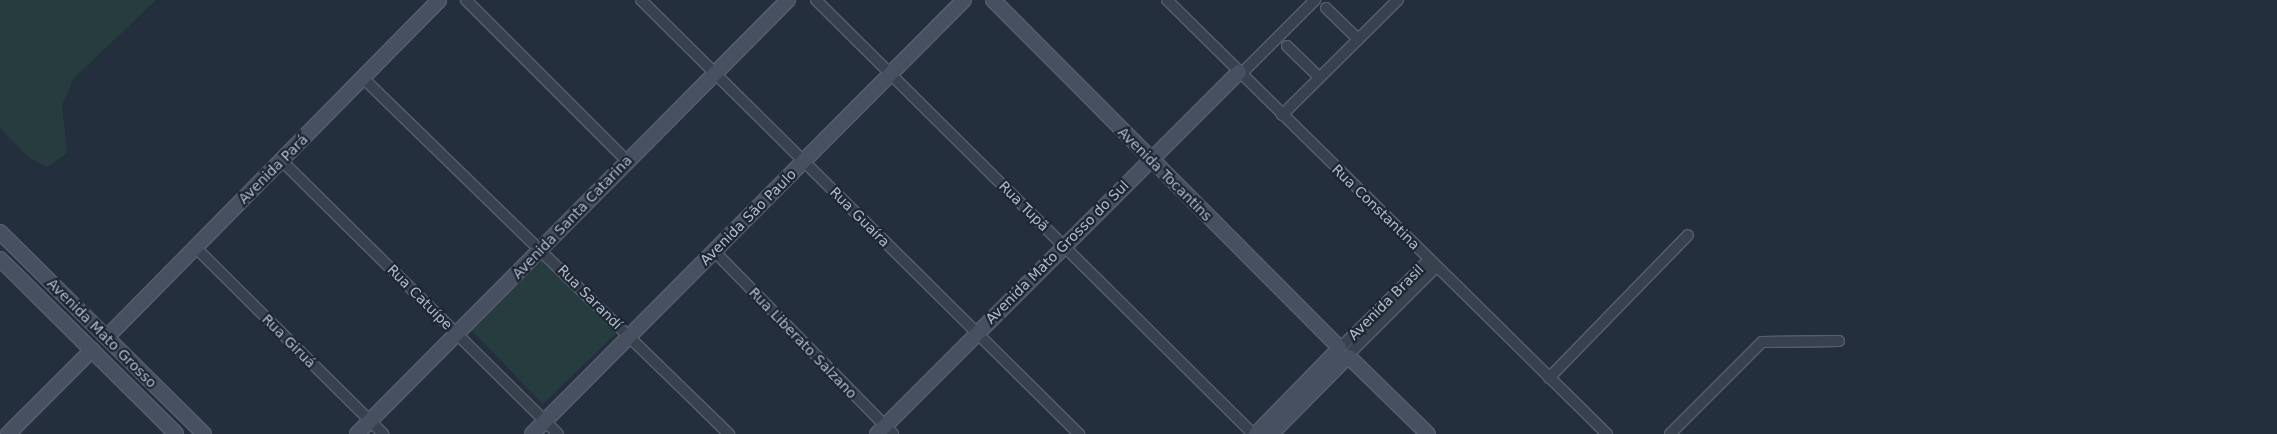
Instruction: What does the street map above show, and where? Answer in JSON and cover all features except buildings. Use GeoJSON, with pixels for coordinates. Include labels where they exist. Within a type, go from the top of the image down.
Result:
{"type":"FeatureCollection","features":[{"type":"Feature","properties":{"kind":"street","name":"Avenida Pará"},"geometry":{"type":"LineString","coordinates":[[107,337],[440,0]]}},
{"type":"Feature","properties":{"kind":"street"},"geometry":{"type":"LineString","coordinates":[[466,0],[627,161]]}},
{"type":"Feature","properties":{"kind":"street","name":"Rua Guaíra"},"geometry":{"type":"LineString","coordinates":[[641,0],[1080,434]]}},
{"type":"Feature","properties":{"kind":"street","name":"Avenida Santa Catarina"},"geometry":{"type":"LineString","coordinates":[[357,434],[456,332],[788,0]]}},
{"type":"Feature","properties":{"kind":"street","name":"Rua Tupã"},"geometry":{"type":"LineString","coordinates":[[816,0],[1255,434]]}},
{"type":"Feature","properties":{"kind":"street","name":"Avenida São Paulo"},"geometry":{"type":"LineString","coordinates":[[532,434],[964,0]]}},
{"type":"Feature","properties":{"kind":"street","name":"Avenida Tocantins"},"geometry":{"type":"LineString","coordinates":[[993,0],[1150,159],[1428,434]]}},
{"type":"Feature","properties":{"kind":"street","name":"Rua Constantina"},"geometry":{"type":"LineString","coordinates":[[1168,0],[1282,115],[1607,434]]}},
{"type":"Feature","properties":{"kind":"street"},"geometry":{"type":"LineString","coordinates":[[1240,73],[1315,0]]}},
{"type":"Feature","properties":{"kind":"street"},"geometry":{"type":"LineString","coordinates":[[1282,115],[1398,0]]}},
{"type":"Feature","properties":{"kind":"street"},"geometry":{"type":"LineString","coordinates":[[1326,8],[1358,39]]}},
{"type":"Feature","properties":{"kind":"street"},"geometry":{"type":"LineString","coordinates":[[1287,46],[1319,77]]}},
{"type":"Feature","properties":{"kind":"street","name":"Avenida Mato Grosso do Sul"},"geometry":{"type":"LineString","coordinates":[[885,432],[977,333],[1150,159],[1240,73]]}},
{"type":"Feature","properties":{"kind":"street","name":"Rua Sarandí"},"geometry":{"type":"LineString","coordinates":[[363,78],[541,248],[729,434]]}},
{"type":"Feature","properties":{"kind":"street","name":"Rua Catuípe"},"geometry":{"type":"LineString","coordinates":[[282,161],[558,434]]}},
{"type":"Feature","properties":{"kind":"street","name":"Avenida Mato Grosso"},"geometry":{"type":"LineString","coordinates":[[0,232],[204,434]]}},
{"type":"Feature","properties":{"kind":"street"},"geometry":{"type":"LineString","coordinates":[[1549,378],[1688,235]]}},
{"type":"Feature","properties":{"kind":"street","name":"Rua Giruá"},"geometry":{"type":"LineString","coordinates":[[196,248],[383,434]]}},
{"type":"Feature","properties":{"kind":"street","name":"Rua Liberato Salzano"},"geometry":{"type":"LineString","coordinates":[[714,251],[885,432]]}},
{"type":"Feature","properties":{"kind":"street","name":"Avenida Mato Grosso"},"geometry":{"type":"LineString","coordinates":[[0,259],[176,434]]}},
{"type":"Feature","properties":{"kind":"street","name":"Avenida Brasil"},"geometry":{"type":"LineString","coordinates":[[1255,434],[1344,352],[1433,263]]}},
{"type":"Feature","properties":{"kind":"street"},"geometry":{"type":"LineString","coordinates":[[48,307],[51,298],[57,297],[76,315],[88,319]]}},
{"type":"Feature","properties":{"kind":"street"},"geometry":{"type":"LineString","coordinates":[[1670,434],[1762,342],[1839,341]]}},
{"type":"Feature","properties":{"kind":"street"},"geometry":{"type":"LineString","coordinates":[[8,434],[92,350]]}},
{"type":"Feature","properties":{"kind":"street","name":"Avenida Brasil"},"geometry":{"type":"LineString","coordinates":[[1271,434],[1344,352]]}},
{"type":"Feature","properties":{"kind":"street"},"geometry":{"type":"LineString","coordinates":[[110,368],[123,372],[142,391],[150,390],[152,381]]}},
{"type":"Feature","properties":{"kind":"green space"},"geometry":{"type":"Polygon","coordinates":[[[0,0],[156,0],[74,78],[62,105],[67,153],[47,167],[28,157],[0,128],[0,0]]]}},
{"type":"Feature","properties":{"kind":"green space"},"geometry":{"type":"Polygon","coordinates":[[[544,257],[617,333],[543,404],[470,329],[544,257]]]}}]}
